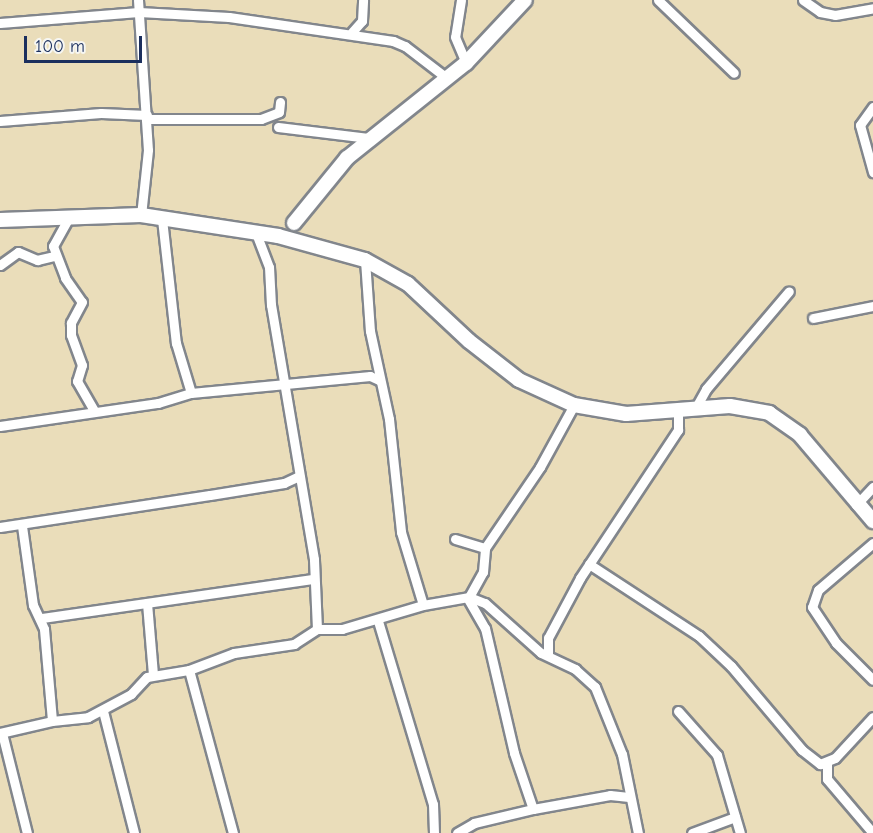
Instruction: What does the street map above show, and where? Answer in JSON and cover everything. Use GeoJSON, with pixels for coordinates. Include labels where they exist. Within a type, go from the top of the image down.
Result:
{"type":"FeatureCollection","features":[{"type":"Feature","properties":{"kind":"street"},"geometry":{"type":"LineString","coordinates":[[138,0],[148,150],[141,215]]}},
{"type":"Feature","properties":{"kind":"street"},"geometry":{"type":"LineString","coordinates":[[361,30],[363,0]]}},
{"type":"Feature","properties":{"kind":"street"},"geometry":{"type":"LineString","coordinates":[[461,0],[455,37],[466,63]]}},
{"type":"Feature","properties":{"kind":"street"},"geometry":{"type":"LineString","coordinates":[[278,236],[294,223],[326,180],[368,138],[448,79],[525,0]]}},
{"type":"Feature","properties":{"kind":"street"},"geometry":{"type":"LineString","coordinates":[[658,0],[734,73]]}},
{"type":"Feature","properties":{"kind":"street"},"geometry":{"type":"LineString","coordinates":[[803,0],[820,12],[835,15],[873,8]]}},
{"type":"Feature","properties":{"kind":"street"},"geometry":{"type":"LineString","coordinates":[[0,23],[139,12],[229,17],[295,29],[352,32],[361,30],[405,46],[448,79]]}},
{"type":"Feature","properties":{"kind":"street"},"geometry":{"type":"LineString","coordinates":[[0,121],[101,112],[147,117],[261,119],[279,112],[280,102]]}},
{"type":"Feature","properties":{"kind":"street"},"geometry":{"type":"LineString","coordinates":[[873,107],[860,125],[873,172]]}},
{"type":"Feature","properties":{"kind":"street"},"geometry":{"type":"LineString","coordinates":[[278,127],[368,138]]}},
{"type":"Feature","properties":{"kind":"street"},"geometry":{"type":"LineString","coordinates":[[0,220],[141,215],[278,236],[365,260],[408,284],[469,341],[519,380],[574,405],[626,414],[752,408],[783,421],[800,435],[856,505],[873,521]]}},
{"type":"Feature","properties":{"kind":"street"},"geometry":{"type":"LineString","coordinates":[[68,219],[53,241],[56,256],[82,302],[71,323],[71,335],[82,365],[76,381],[94,411]]}},
{"type":"Feature","properties":{"kind":"street"},"geometry":{"type":"LineString","coordinates":[[162,219],[176,343],[185,366],[189,389]]}},
{"type":"Feature","properties":{"kind":"street"},"geometry":{"type":"LineString","coordinates":[[294,223],[296,241]]}},
{"type":"Feature","properties":{"kind":"street"},"geometry":{"type":"LineString","coordinates":[[256,232],[269,267],[314,579],[317,629]]}},
{"type":"Feature","properties":{"kind":"street"},"geometry":{"type":"LineString","coordinates":[[0,265],[18,252],[38,260],[56,256]]}},
{"type":"Feature","properties":{"kind":"street"},"geometry":{"type":"LineString","coordinates":[[365,260],[376,368],[374,378],[389,418],[401,532],[423,605]]}},
{"type":"Feature","properties":{"kind":"street"},"geometry":{"type":"LineString","coordinates":[[695,410],[706,388],[789,291]]}},
{"type":"Feature","properties":{"kind":"street"},"geometry":{"type":"LineString","coordinates":[[813,318],[873,306]]}},
{"type":"Feature","properties":{"kind":"street"},"geometry":{"type":"LineString","coordinates":[[0,426],[180,397],[189,389],[374,378]]}},
{"type":"Feature","properties":{"kind":"street"},"geometry":{"type":"LineString","coordinates":[[466,596],[483,572],[485,548],[540,467],[574,405]]}},
{"type":"Feature","properties":{"kind":"street"},"geometry":{"type":"LineString","coordinates":[[548,654],[548,638],[589,564],[678,430],[678,411]]}},
{"type":"Feature","properties":{"kind":"street"},"geometry":{"type":"LineString","coordinates":[[0,527],[22,526],[284,483],[299,476]]}},
{"type":"Feature","properties":{"kind":"street"},"geometry":{"type":"LineString","coordinates":[[856,505],[873,487]]}},
{"type":"Feature","properties":{"kind":"street"},"geometry":{"type":"LineString","coordinates":[[22,526],[33,605],[42,618],[52,721]]}},
{"type":"Feature","properties":{"kind":"street"},"geometry":{"type":"LineString","coordinates":[[455,539],[485,548]]}},
{"type":"Feature","properties":{"kind":"street"},"geometry":{"type":"LineString","coordinates":[[873,543],[818,590],[813,596],[812,607],[836,643],[873,680]]}},
{"type":"Feature","properties":{"kind":"street"},"geometry":{"type":"LineString","coordinates":[[589,564],[699,636],[731,666],[802,750],[820,764],[827,763],[873,718]]}},
{"type":"Feature","properties":{"kind":"street"},"geometry":{"type":"LineString","coordinates":[[42,618],[314,579]]}},
{"type":"Feature","properties":{"kind":"street"},"geometry":{"type":"LineString","coordinates":[[466,596],[474,605],[485,628],[513,753],[533,809]]}},
{"type":"Feature","properties":{"kind":"street"},"geometry":{"type":"LineString","coordinates":[[27,833],[1,733],[52,721],[72,720],[104,711],[131,694],[142,679],[153,675],[189,670],[234,654],[294,644],[317,629],[378,621],[423,605],[466,596],[485,603],[541,653],[548,654],[585,676],[601,696],[622,754],[628,797],[638,833]]}},
{"type":"Feature","properties":{"kind":"street"},"geometry":{"type":"LineString","coordinates":[[147,603],[153,675]]}},
{"type":"Feature","properties":{"kind":"street"},"geometry":{"type":"LineString","coordinates":[[378,621],[433,804],[434,833]]}},
{"type":"Feature","properties":{"kind":"street"},"geometry":{"type":"LineString","coordinates":[[189,670],[233,833]]}},
{"type":"Feature","properties":{"kind":"street"},"geometry":{"type":"LineString","coordinates":[[104,711],[134,833]]}},
{"type":"Feature","properties":{"kind":"street"},"geometry":{"type":"LineString","coordinates":[[678,711],[717,755],[740,833]]}},
{"type":"Feature","properties":{"kind":"street"},"geometry":{"type":"LineString","coordinates":[[827,763],[827,779],[873,833]]}},
{"type":"Feature","properties":{"kind":"street"},"geometry":{"type":"LineString","coordinates":[[457,833],[474,823],[533,809],[610,795],[628,797]]}},
{"type":"Feature","properties":{"kind":"street"},"geometry":{"type":"LineString","coordinates":[[692,833],[735,817]]}}]}
